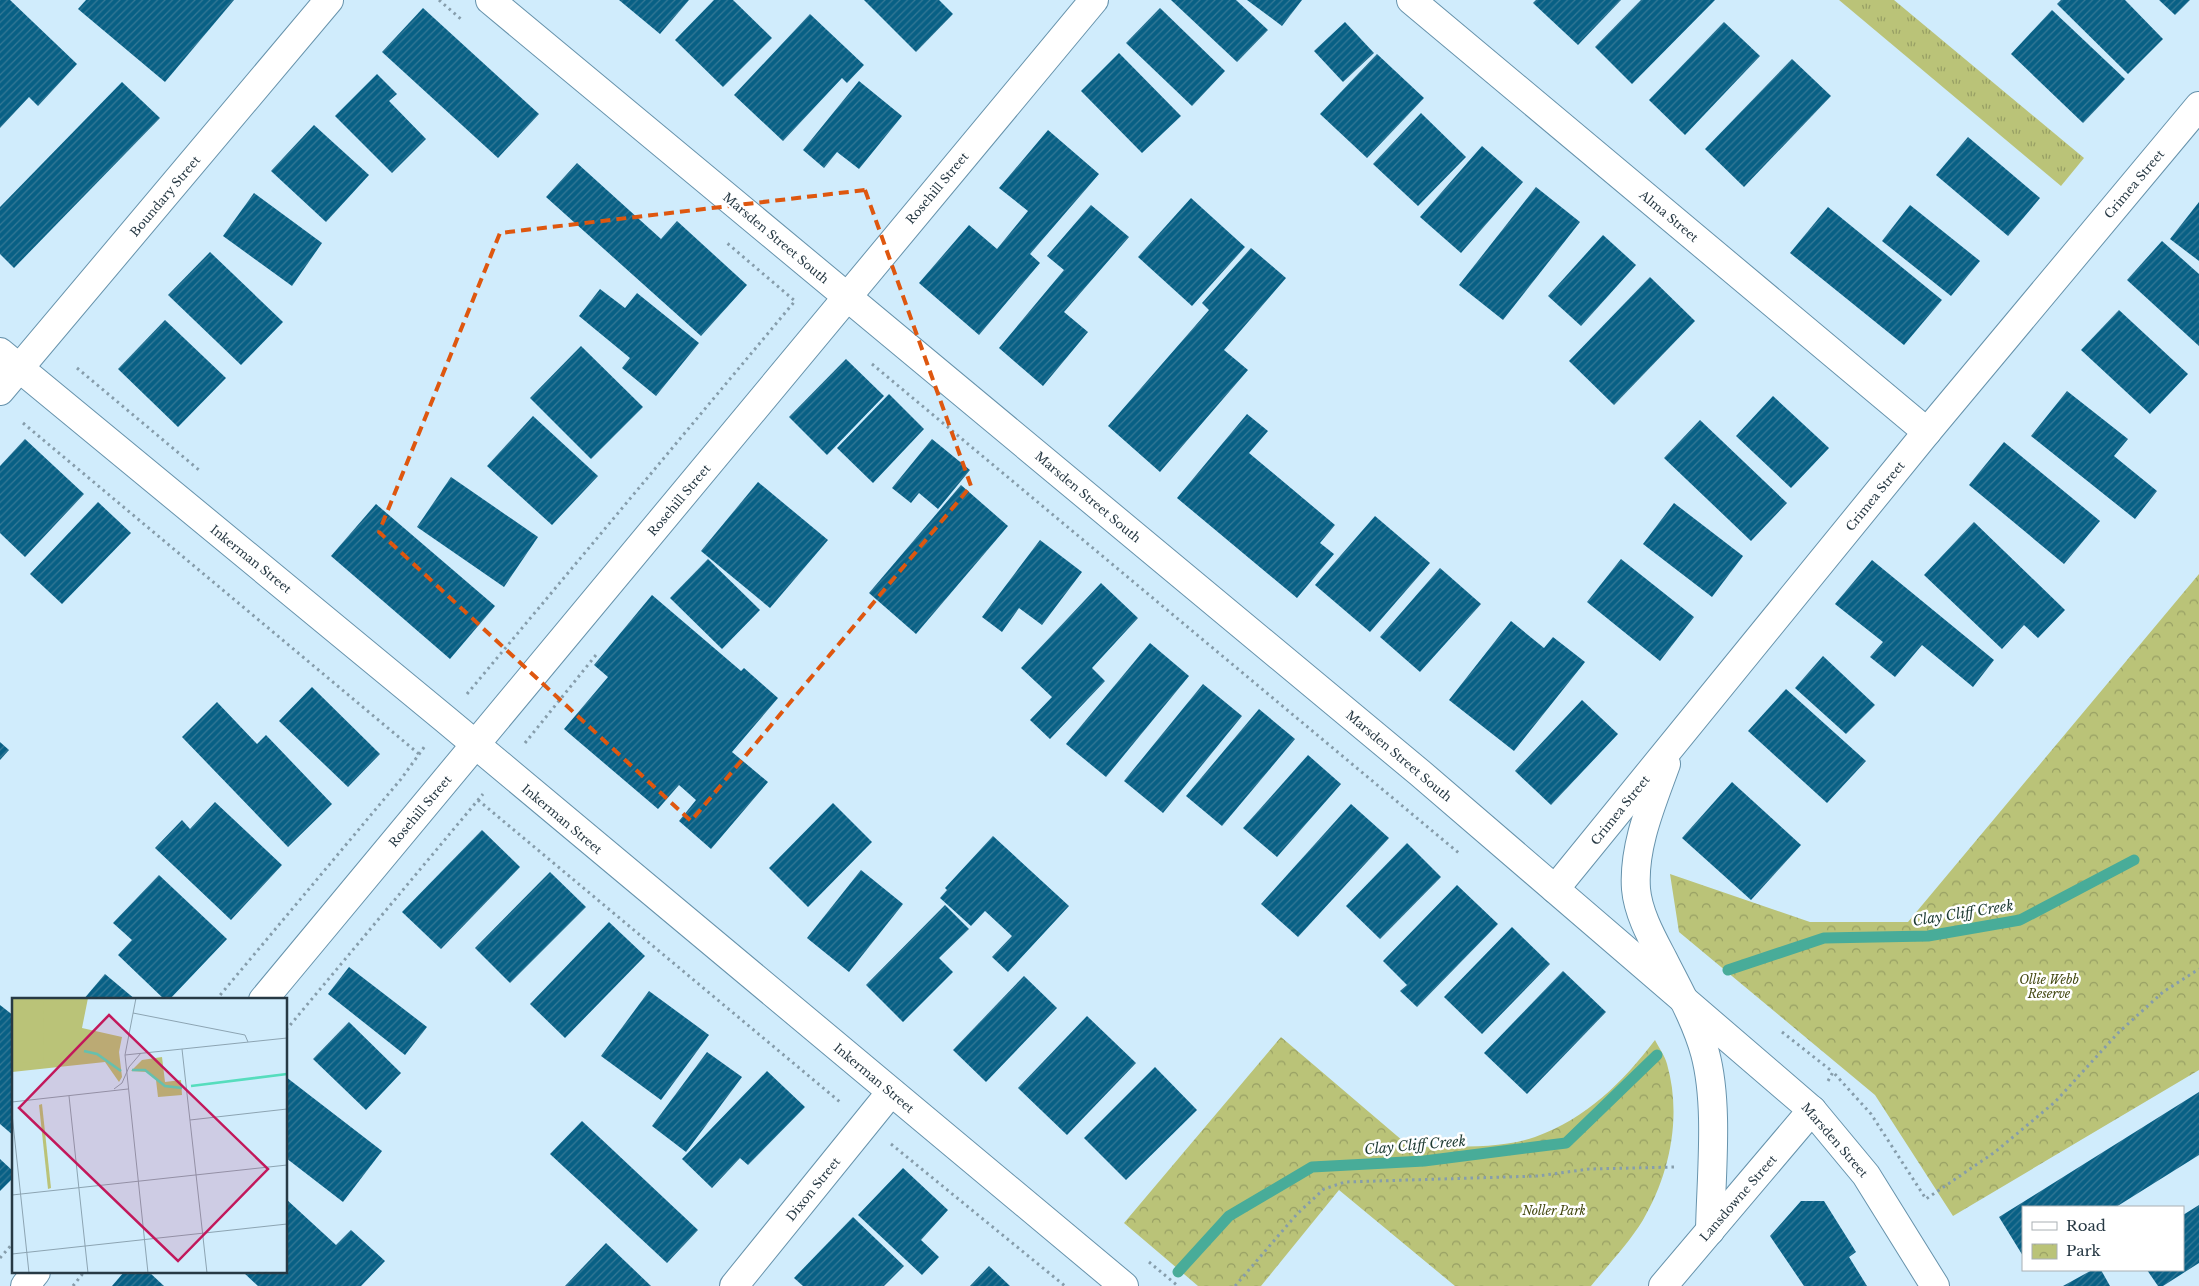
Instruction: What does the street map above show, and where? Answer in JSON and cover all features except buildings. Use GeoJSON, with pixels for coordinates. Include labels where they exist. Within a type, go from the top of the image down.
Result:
{"type":"FeatureCollection","features":[{"type":"Feature","properties":{"kind":"street","name":"Boundary Street"},"geometry":{"type":"LineString","coordinates":[[0,391],[10,360],[329,0]]}},
{"type":"Feature","properties":{"kind":"street","name":"Marsden Street South"},"geometry":{"type":"LineString","coordinates":[[490,0],[1420,773],[1683,998]]}},
{"type":"Feature","properties":{"kind":"street","name":"Rosehill Street"},"geometry":{"type":"LineString","coordinates":[[265,998],[1094,0]]}},
{"type":"Feature","properties":{"kind":"street","name":"Alma Street"},"geometry":{"type":"LineString","coordinates":[[1411,0],[1927,432]]}},
{"type":"Feature","properties":{"kind":"street","name":"Crimea Street"},"geometry":{"type":"LineString","coordinates":[[1555,889],[1927,432],[2199,106]]}},
{"type":"Feature","properties":{"kind":"street","name":"Inkerman Street"},"geometry":{"type":"LineString","coordinates":[[10,360],[445,719],[1124,1286]]}},
{"type":"Feature","properties":{"kind":"street"},"geometry":{"type":"LineString","coordinates":[[1673,745],[1641,836],[1636,889],[1647,929],[1683,998],[1705,1053],[1711,1097],[1713,1148],[1710,1231]]}},
{"type":"Feature","properties":{"kind":"street","name":"Marsden Street"},"geometry":{"type":"LineString","coordinates":[[1683,998],[1812,1110],[1866,1175],[1935,1286]]}},
{"type":"Feature","properties":{"kind":"street","name":"Dixon Street"},"geometry":{"type":"LineString","coordinates":[[734,1286],[891,1092]]}},
{"type":"Feature","properties":{"kind":"street","name":"Lansdowne Street"},"geometry":{"type":"LineString","coordinates":[[1663,1286],[1812,1110]]}},
{"type":"Feature","properties":{"kind":"street"},"geometry":{"type":"LineString","coordinates":[[25,1286],[34,1274]]}},
{"type":"Feature","properties":{"kind":"path"},"geometry":{"type":"LineString","coordinates":[[218,998],[419,754],[445,719],[795,301]]}},
{"type":"Feature","properties":{"kind":"path"},"geometry":{"type":"LineString","coordinates":[[870,363],[1466,859]]}},
{"type":"Feature","properties":{"kind":"path"},"geometry":{"type":"LineString","coordinates":[[23,424],[419,754]]}},
{"type":"Feature","properties":{"kind":"path"},"geometry":{"type":"LineString","coordinates":[[478,800],[1065,1286]]}},
{"type":"Feature","properties":{"kind":"path"},"geometry":{"type":"LineString","coordinates":[[1782,1032],[1833,1072],[1870,1114],[1926,1199],[1995,1152],[2055,1102],[2118,1033],[2163,992],[2199,969]]}},
{"type":"Feature","properties":{"kind":"path"},"geometry":{"type":"LineString","coordinates":[[1812,1110],[1833,1072]]}},
{"type":"Feature","properties":{"kind":"path"},"geometry":{"type":"LineString","coordinates":[[1235,1286],[1297,1214],[1324,1189],[1344,1182],[1538,1176],[1590,1169],[1676,1167]]}},
{"type":"Feature","properties":{"kind":"path"},"geometry":{"type":"LineString","coordinates":[[0,1258],[12,1244]]}},
{"type":"Feature","properties":{"kind":"path"},"geometry":{"type":"LineString","coordinates":[[73,1286],[82,1274]]}},
{"type":"Feature","properties":{"kind":"highlighted area"},"geometry":{"type":"Polygon","coordinates":[[[865,190],[971,486],[691,821],[379,532],[500,233],[865,190]]]}},
{"type":"Feature","properties":{"kind":"green space"},"geometry":{"type":"Polygon","coordinates":[[[1839,0],[1894,0],[2084,158],[2061,186],[1839,0]]]}},
{"type":"Feature","properties":{"kind":"green space","name":"Ollie Webb Reserve"},"geometry":{"type":"Polygon","coordinates":[[[2199,574],[2199,1070],[1953,1216],[1875,1095],[1679,932],[1670,874],[1810,922],[1908,922],[2199,574]]]}},
{"type":"Feature","properties":{"kind":"green space","name":"Noller Park"},"geometry":{"type":"Polygon","coordinates":[[[1281,1037],[1410,1147],[1506,1144],[1535,1137],[1554,1129],[1571,1120],[1602,1098],[1630,1071],[1655,1040],[1667,1064],[1673,1104],[1671,1144],[1660,1184],[1637,1229],[1591,1286],[1455,1286],[1339,1190],[1261,1286],[1198,1286],[1124,1223],[1281,1037]]]}},
{"type":"Feature","properties":{"kind":"waterway","name":"Clay Cliff Creek"},"geometry":{"type":"LineString","coordinates":[[1728,970],[1824,938],[1928,936],[2020,920],[2134,860]]}},
{"type":"Feature","properties":{"kind":"waterway","name":"Clay Cliff Creek"},"geometry":{"type":"LineString","coordinates":[[1178,1272],[1229,1216],[1312,1167],[1424,1161],[1566,1143],[1657,1055]]}}]}
